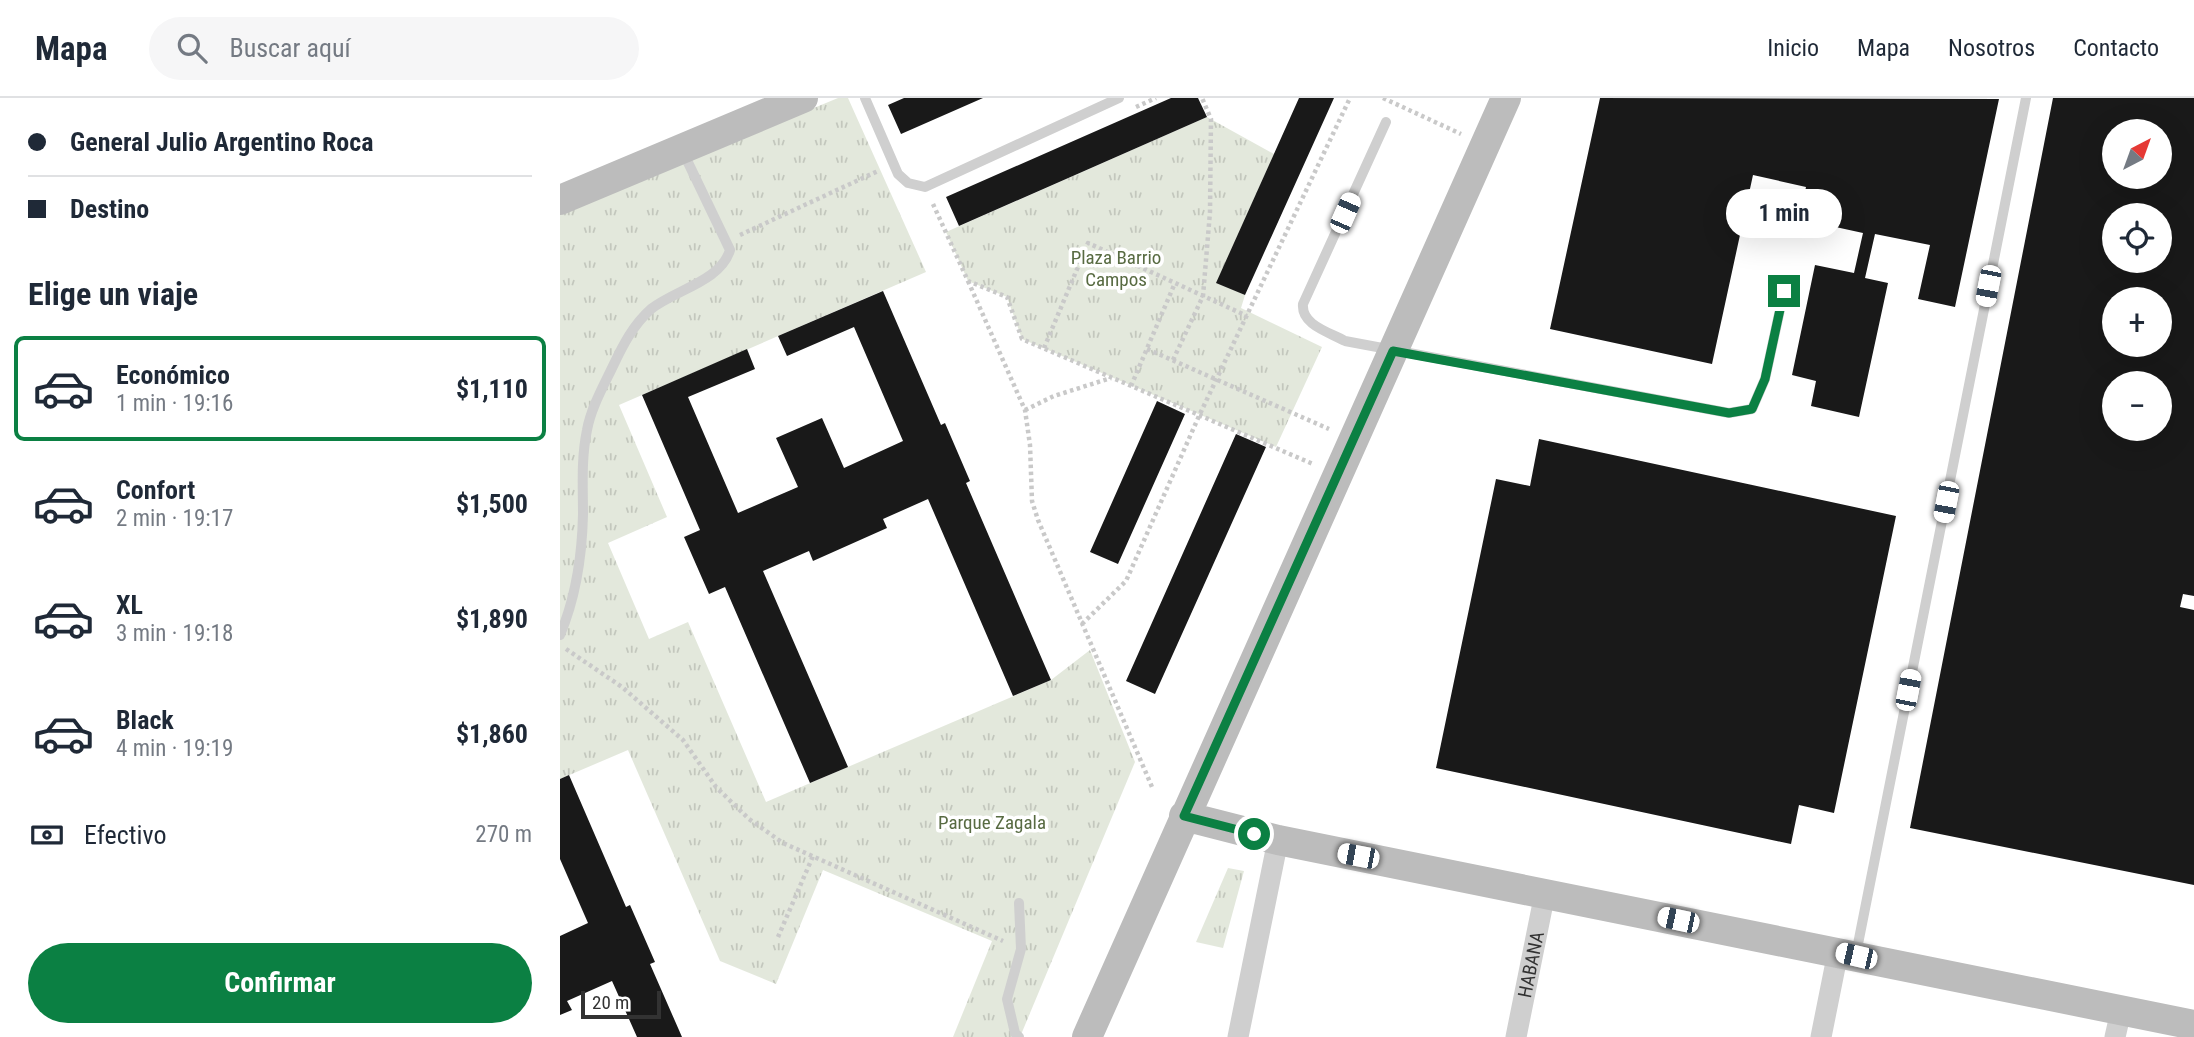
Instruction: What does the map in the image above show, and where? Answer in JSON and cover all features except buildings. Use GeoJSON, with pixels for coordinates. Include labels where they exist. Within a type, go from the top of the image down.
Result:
{"type":"FeatureCollection","features":[{"type":"Feature","properties":{"kind":"main road"},"geometry":{"type":"LineString","coordinates":[[560,200],[682,149],[771,104],[803,98]]}},
{"type":"Feature","properties":{"kind":"main road"},"geometry":{"type":"LineString","coordinates":[[1087,1037],[1506,98]]}},
{"type":"Feature","properties":{"kind":"main road"},"geometry":{"type":"LineString","coordinates":[[1184,816],[1278,840],[1847,954],[2118,1024],[2194,1025]]}},
{"type":"Feature","properties":{"kind":"street"},"geometry":{"type":"LineString","coordinates":[[1238,1037],[1278,840]]}},
{"type":"Feature","properties":{"kind":"street","name":"HABANA"},"geometry":{"type":"LineString","coordinates":[[1516,1037],[1545,893]]}},
{"type":"Feature","properties":{"kind":"street"},"geometry":{"type":"LineString","coordinates":[[1821,1037],[1847,954]]}},
{"type":"Feature","properties":{"kind":"lane"},"geometry":{"type":"LineString","coordinates":[[865,98],[898,174],[908,183],[925,187],[1119,98]]}},
{"type":"Feature","properties":{"kind":"lane"},"geometry":{"type":"LineString","coordinates":[[1847,954],[2026,98]]}},
{"type":"Feature","properties":{"kind":"lane"},"geometry":{"type":"LineString","coordinates":[[1386,122],[1303,304],[1306,320],[1345,341],[1729,413],[1752,409],[1765,379],[1784,291]]}},
{"type":"Feature","properties":{"kind":"lane"},"geometry":{"type":"LineString","coordinates":[[560,635],[572,607],[577,580],[583,518],[582,467],[587,429],[595,403],[636,325],[653,308],[727,261],[730,250],[682,149]]}},
{"type":"Feature","properties":{"kind":"lane"},"geometry":{"type":"LineString","coordinates":[[1018,1037],[1007,999],[1021,949],[1019,903]]}},
{"type":"Feature","properties":{"kind":"path"},"geometry":{"type":"LineString","coordinates":[[1173,360],[1203,296],[1210,212],[1211,119],[1202,98]]}},
{"type":"Feature","properties":{"kind":"path"},"geometry":{"type":"LineString","coordinates":[[1082,624],[1126,581],[1199,416],[1350,98]]}},
{"type":"Feature","properties":{"kind":"path"},"geometry":{"type":"LineString","coordinates":[[1383,98],[1485,145]]}},
{"type":"Feature","properties":{"kind":"path"},"geometry":{"type":"LineString","coordinates":[[726,241],[893,164]]}},
{"type":"Feature","properties":{"kind":"path"},"geometry":{"type":"LineString","coordinates":[[925,187],[1025,410],[1030,445],[1032,500],[1038,520],[1152,787]]}},
{"type":"Feature","properties":{"kind":"path"},"geometry":{"type":"LineString","coordinates":[[1044,348],[1088,243],[1247,316]]}},
{"type":"Feature","properties":{"kind":"path"},"geometry":{"type":"LineString","coordinates":[[968,281],[1007,297],[1022,339],[1337,475]]}},
{"type":"Feature","properties":{"kind":"path"},"geometry":{"type":"LineString","coordinates":[[1131,386],[1175,282]]}},
{"type":"Feature","properties":{"kind":"path"},"geometry":{"type":"LineString","coordinates":[[1147,349],[1353,440]]}},
{"type":"Feature","properties":{"kind":"path"},"geometry":{"type":"LineString","coordinates":[[1025,410],[1054,396],[1112,378]]}},
{"type":"Feature","properties":{"kind":"path"},"geometry":{"type":"LineString","coordinates":[[560,645],[622,688],[683,740],[716,788],[750,819],[783,843],[1021,949]]}},
{"type":"Feature","properties":{"kind":"path"},"geometry":{"type":"LineString","coordinates":[[778,937],[813,856]]}},
{"type":"Feature","properties":{"kind":"green space","name":"Parque Zagala"},"geometry":{"type":"Polygon","coordinates":[[[838,98],[848,98],[926,272],[619,405],[667,517],[608,543],[649,639],[688,622],[766,802],[1051,680],[1090,650],[1135,762],[1020,1037],[953,1037],[992,941],[823,870],[776,984],[720,961],[628,750],[560,779],[560,213],[838,98]]]}},
{"type":"Feature","properties":{"kind":"green space","name":"Plaza Barrio Campos"},"geometry":{"type":"Polygon","coordinates":[[[1207,117],[1274,154],[1217,282],[1245,295],[1241,308],[1322,347],[1276,447],[1022,339],[1007,297],[968,281],[946,232],[1207,117]]]}},
{"type":"Feature","properties":{"kind":"green space"},"geometry":{"type":"Polygon","coordinates":[[[1228,868],[1244,871],[1223,948],[1196,942],[1228,868]]]}},
{"type":"Feature","properties":{"kind":"route"},"geometry":{"type":"LineString","coordinates":[[1254,834],[1184,816],[1393,351],[1729,413],[1752,409],[1765,379],[1784,291]]}}]}
